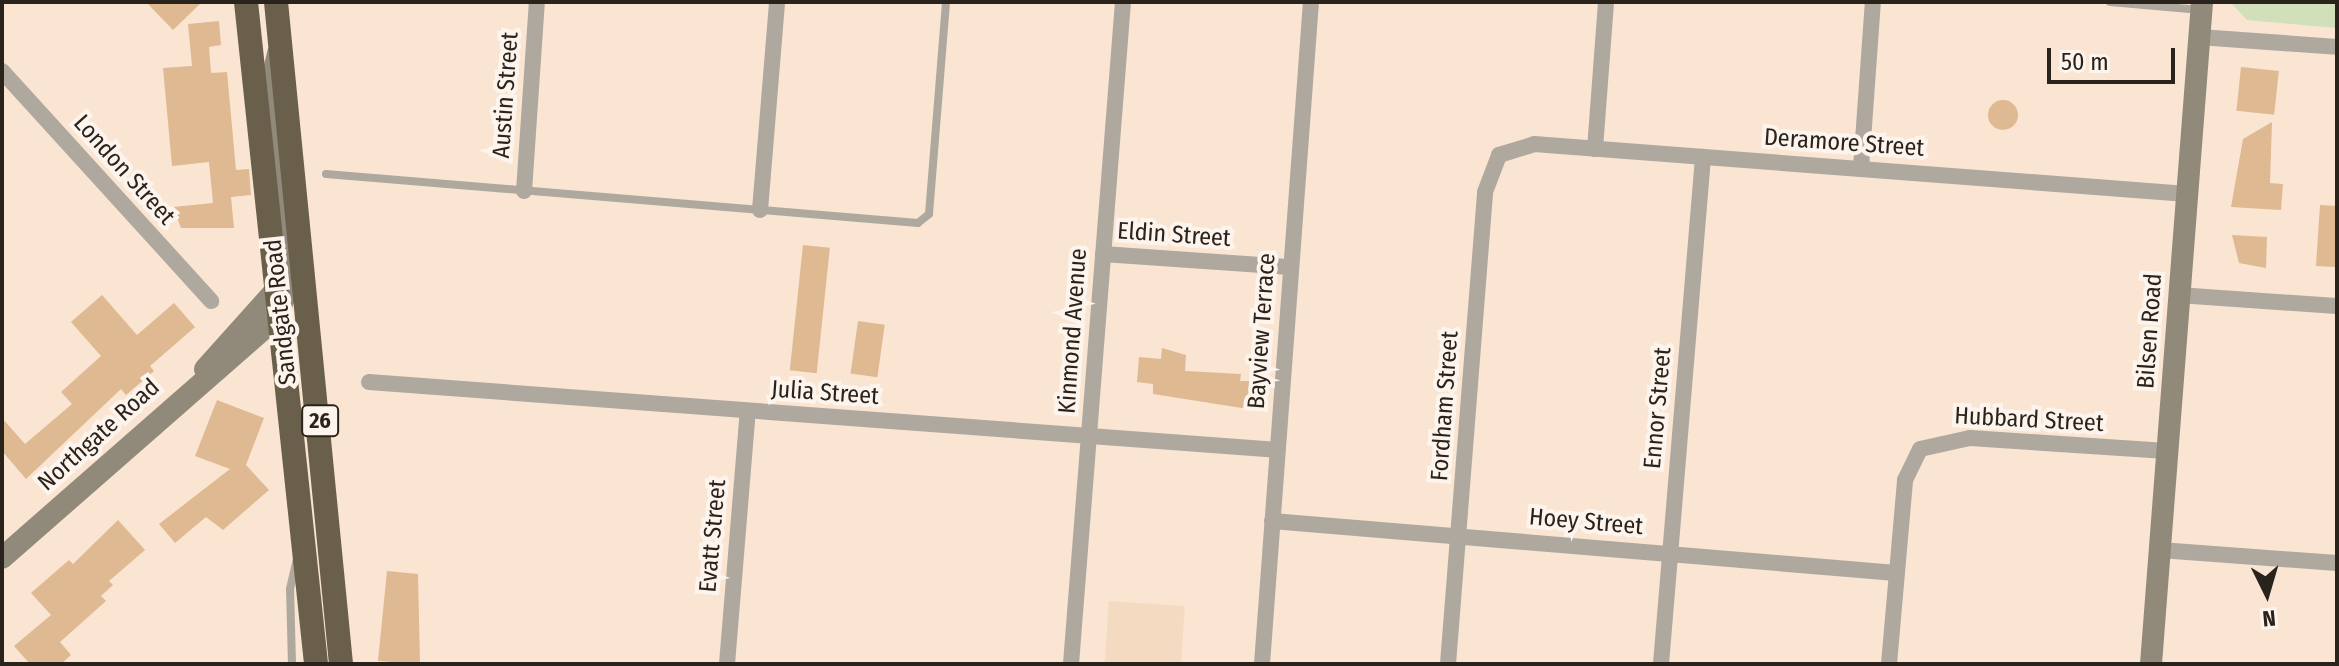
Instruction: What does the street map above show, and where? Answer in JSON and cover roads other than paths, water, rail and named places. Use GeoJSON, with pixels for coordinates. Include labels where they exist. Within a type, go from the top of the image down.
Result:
{"type":"FeatureCollection","features":[{"type":"Feature","properties":{"kind":"highway","name":"Sandgate Road"},"geometry":{"type":"LineString","coordinates":[[246,2],[316,664]]}},
{"type":"Feature","properties":{"kind":"highway","name":"Sandgate Road"},"geometry":{"type":"LineString","coordinates":[[276,2],[341,664]]}},
{"type":"Feature","properties":{"kind":"street","name":"Austin Street"},"geometry":{"type":"LineString","coordinates":[[524,191],[537,2]]}},
{"type":"Feature","properties":{"kind":"street"},"geometry":{"type":"LineString","coordinates":[[760,210],[777,2]]}},
{"type":"Feature","properties":{"kind":"street","name":"Kinmond Avenue"},"geometry":{"type":"LineString","coordinates":[[1071,664],[1123,2]]}},
{"type":"Feature","properties":{"kind":"street","name":"Bayview Terrace"},"geometry":{"type":"LineString","coordinates":[[1262,664],[1311,2]]}},
{"type":"Feature","properties":{"kind":"street"},"geometry":{"type":"LineString","coordinates":[[1595,149],[1606,2]]}},
{"type":"Feature","properties":{"kind":"street"},"geometry":{"type":"LineString","coordinates":[[1861,168],[1873,2]]}},
{"type":"Feature","properties":{"kind":"street","name":"Bilsen Road"},"geometry":{"type":"LineString","coordinates":[[2151,664],[2202,6]]}},
{"type":"Feature","properties":{"kind":"street"},"geometry":{"type":"LineString","coordinates":[[2199,37],[2337,47]]}},
{"type":"Feature","properties":{"kind":"street","name":"Northgate Road"},"geometry":{"type":"LineString","coordinates":[[195,383],[250,347],[278,316],[290,279],[271,84],[281,43]]}},
{"type":"Feature","properties":{"kind":"street","name":"London Street"},"geometry":{"type":"LineString","coordinates":[[2,71],[211,301]]}},
{"type":"Feature","properties":{"kind":"street","name":"Deramore Street"},"geometry":{"type":"LineString","coordinates":[[1499,155],[1524,145],[1595,149],[2187,194]]}},
{"type":"Feature","properties":{"kind":"street","name":"Fordham Street"},"geometry":{"type":"LineString","coordinates":[[1448,664],[1485,192],[1499,155]]}},
{"type":"Feature","properties":{"kind":"street","name":"Ennor Street"},"geometry":{"type":"LineString","coordinates":[[1661,664],[1703,157]]}},
{"type":"Feature","properties":{"kind":"street","name":"Eldin Street"},"geometry":{"type":"LineString","coordinates":[[1103,254],[1291,267]]}},
{"type":"Feature","properties":{"kind":"street","name":"Northgate Road"},"geometry":{"type":"LineString","coordinates":[[2,558],[195,383],[276,290]]}},
{"type":"Feature","properties":{"kind":"street"},"geometry":{"type":"LineString","coordinates":[[2178,295],[2337,306]]}},
{"type":"Feature","properties":{"kind":"street","name":"Julia Street"},"geometry":{"type":"LineString","coordinates":[[369,382],[1277,450]]}},
{"type":"Feature","properties":{"kind":"street","name":"Evatt Street"},"geometry":{"type":"LineString","coordinates":[[727,664],[748,411]]}},
{"type":"Feature","properties":{"kind":"street","name":"Hubbard Street"},"geometry":{"type":"LineString","coordinates":[[1889,664],[1908,468],[1931,443],[1970,438],[2167,451]]}},
{"type":"Feature","properties":{"kind":"street","name":"Hoey Street"},"geometry":{"type":"LineString","coordinates":[[1272,521],[1896,573]]}},
{"type":"Feature","properties":{"kind":"street"},"geometry":{"type":"LineString","coordinates":[[2160,550],[2337,563]]}},
{"type":"Feature","properties":{"kind":"lane"},"geometry":{"type":"LineString","coordinates":[[326,174],[914,224],[928,218],[946,2]]}},
{"type":"Feature","properties":{"kind":"lane"},"geometry":{"type":"LineString","coordinates":[[2110,2],[2202,6]]}},
{"type":"Feature","properties":{"kind":"lane","name":"Sandgate Road"},"geometry":{"type":"LineString","coordinates":[[292,664],[291,573],[302,543]]}}]}
